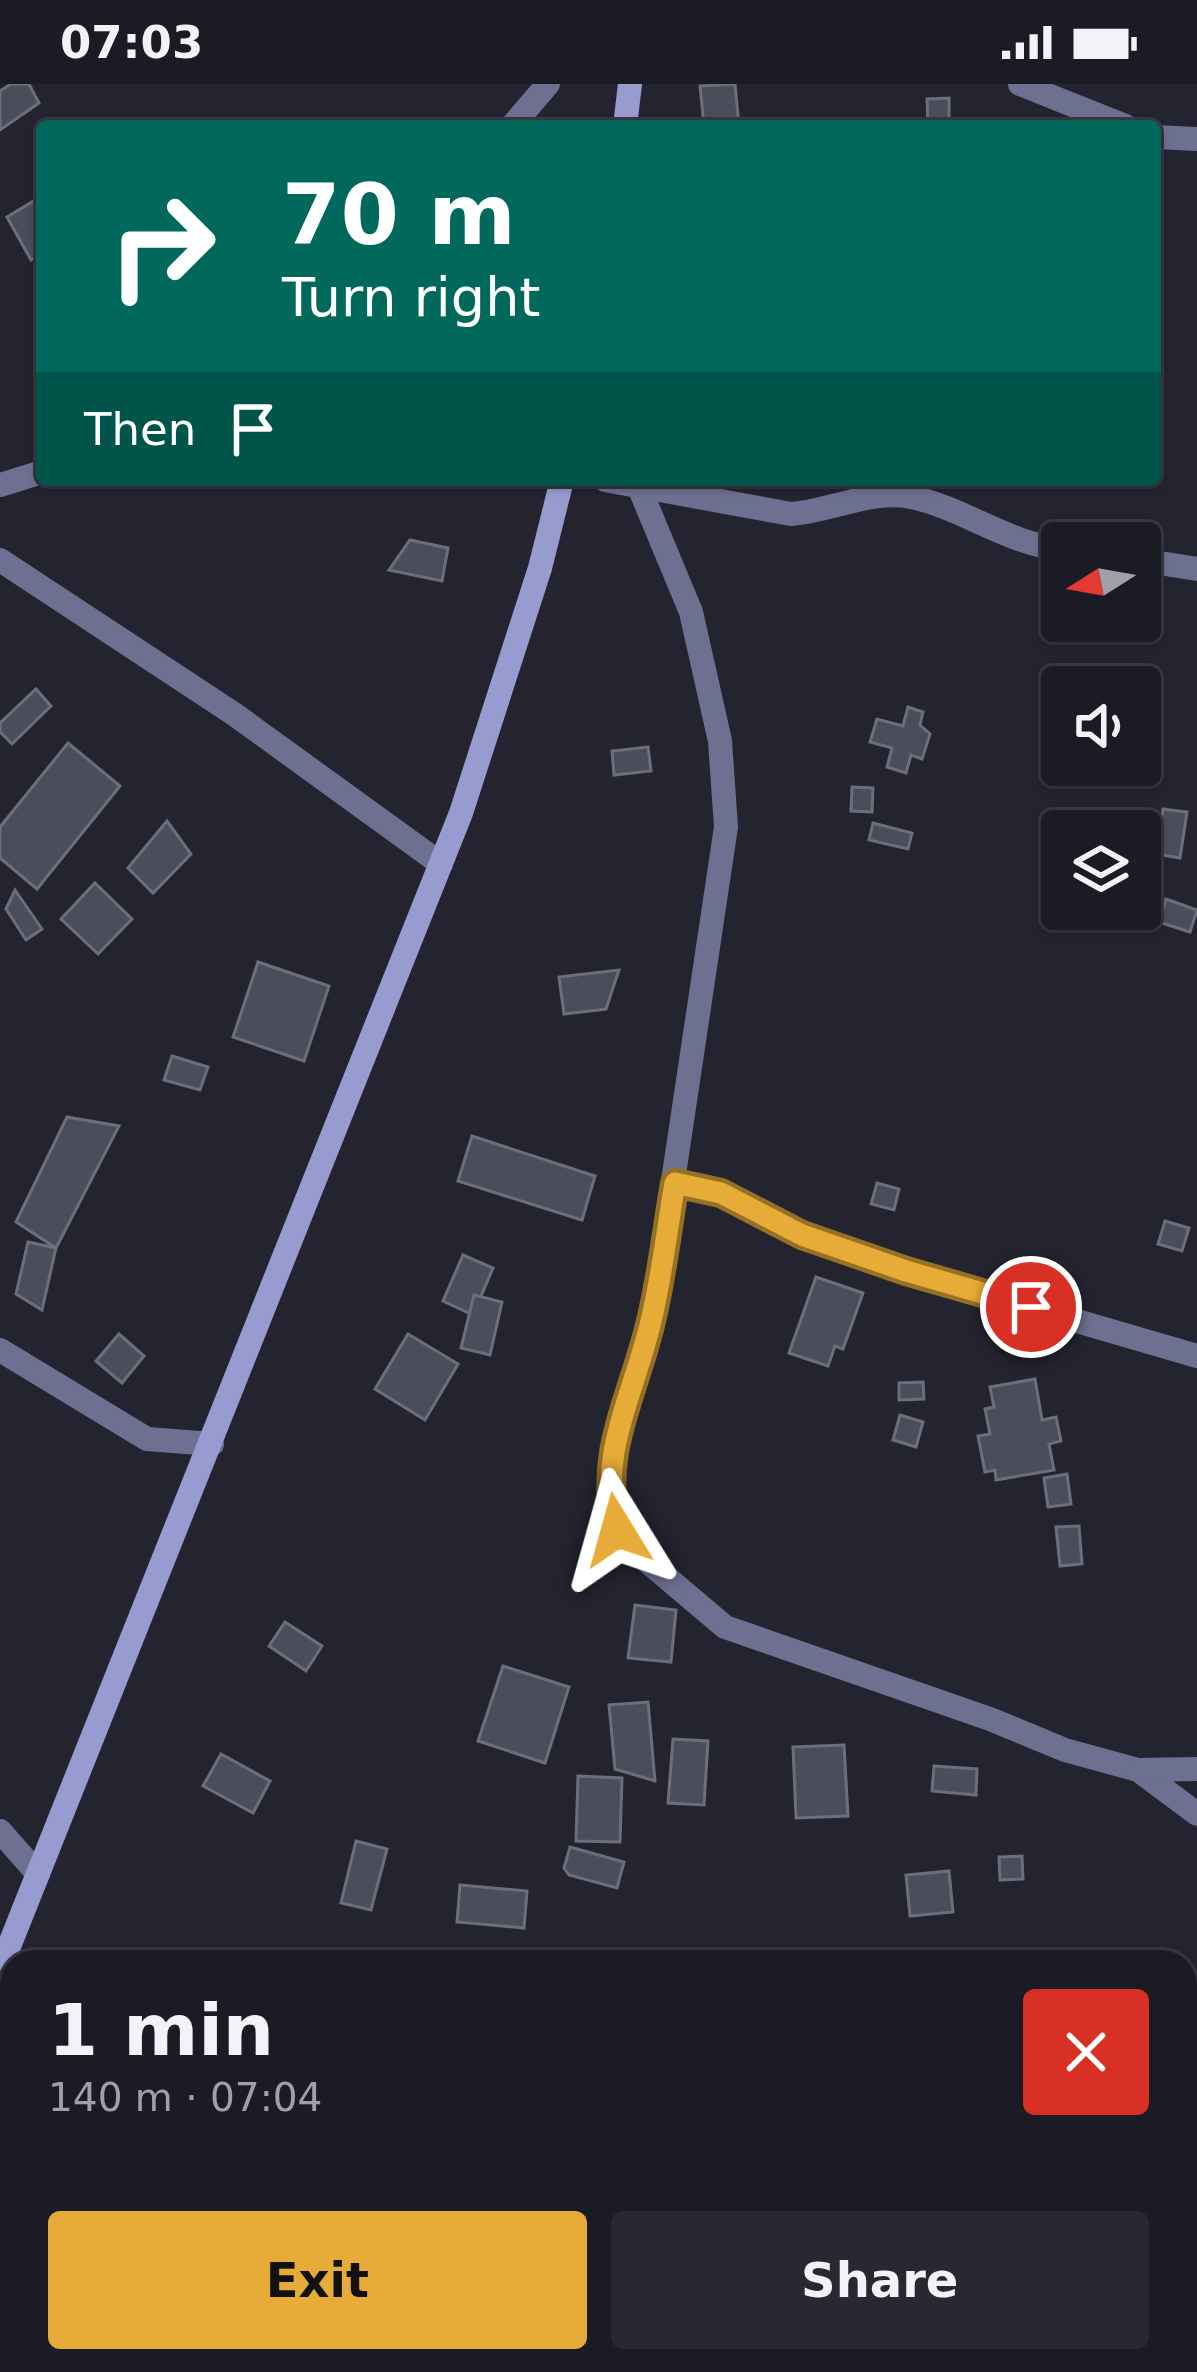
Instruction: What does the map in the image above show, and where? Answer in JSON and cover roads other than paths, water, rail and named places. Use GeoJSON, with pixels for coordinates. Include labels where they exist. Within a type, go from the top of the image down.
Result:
{"type":"FeatureCollection","features":[{"type":"Feature","properties":{"kind":"street"},"geometry":{"type":"LineString","coordinates":[[517,120],[548,84]]}},
{"type":"Feature","properties":{"kind":"street"},"geometry":{"type":"LineString","coordinates":[[627,120],[630,84]]}},
{"type":"Feature","properties":{"kind":"street"},"geometry":{"type":"LineString","coordinates":[[1020,84],[1110,120]]}},
{"type":"Feature","properties":{"kind":"street"},"geometry":{"type":"LineString","coordinates":[[1161,136],[1197,139]]}},
{"type":"Feature","properties":{"kind":"street"},"geometry":{"type":"LineString","coordinates":[[0,485],[36,474]]}},
{"type":"Feature","properties":{"kind":"street"},"geometry":{"type":"LineString","coordinates":[[8,1950],[461,813],[540,568],[560,486]]}},
{"type":"Feature","properties":{"kind":"street"},"geometry":{"type":"LineString","coordinates":[[634,486],[791,514],[820,512],[876,495],[909,496],[1041,547]]}},
{"type":"Feature","properties":{"kind":"street"},"geometry":{"type":"LineString","coordinates":[[639,487],[691,612],[720,741],[724,864],[652,1321],[610,1465],[609,1494],[617,1530],[724,1627],[990,1719],[1064,1750],[1138,1770],[1197,1769]]}},
{"type":"Feature","properties":{"kind":"street"},"geometry":{"type":"LineString","coordinates":[[0,560],[234,715],[441,864]]}},
{"type":"Feature","properties":{"kind":"street"},"geometry":{"type":"LineString","coordinates":[[1161,563],[1197,569]]}},
{"type":"Feature","properties":{"kind":"street"},"geometry":{"type":"LineString","coordinates":[[675,1183],[721,1193],[802,1235],[906,1271],[1197,1356]]}},
{"type":"Feature","properties":{"kind":"street"},"geometry":{"type":"LineString","coordinates":[[0,1350],[148,1439],[212,1444]]}},
{"type":"Feature","properties":{"kind":"street"},"geometry":{"type":"LineString","coordinates":[[1138,1770],[1197,1814]]}},
{"type":"Feature","properties":{"kind":"street"},"geometry":{"type":"LineString","coordinates":[[0,1831],[38,1874]]}}]}
